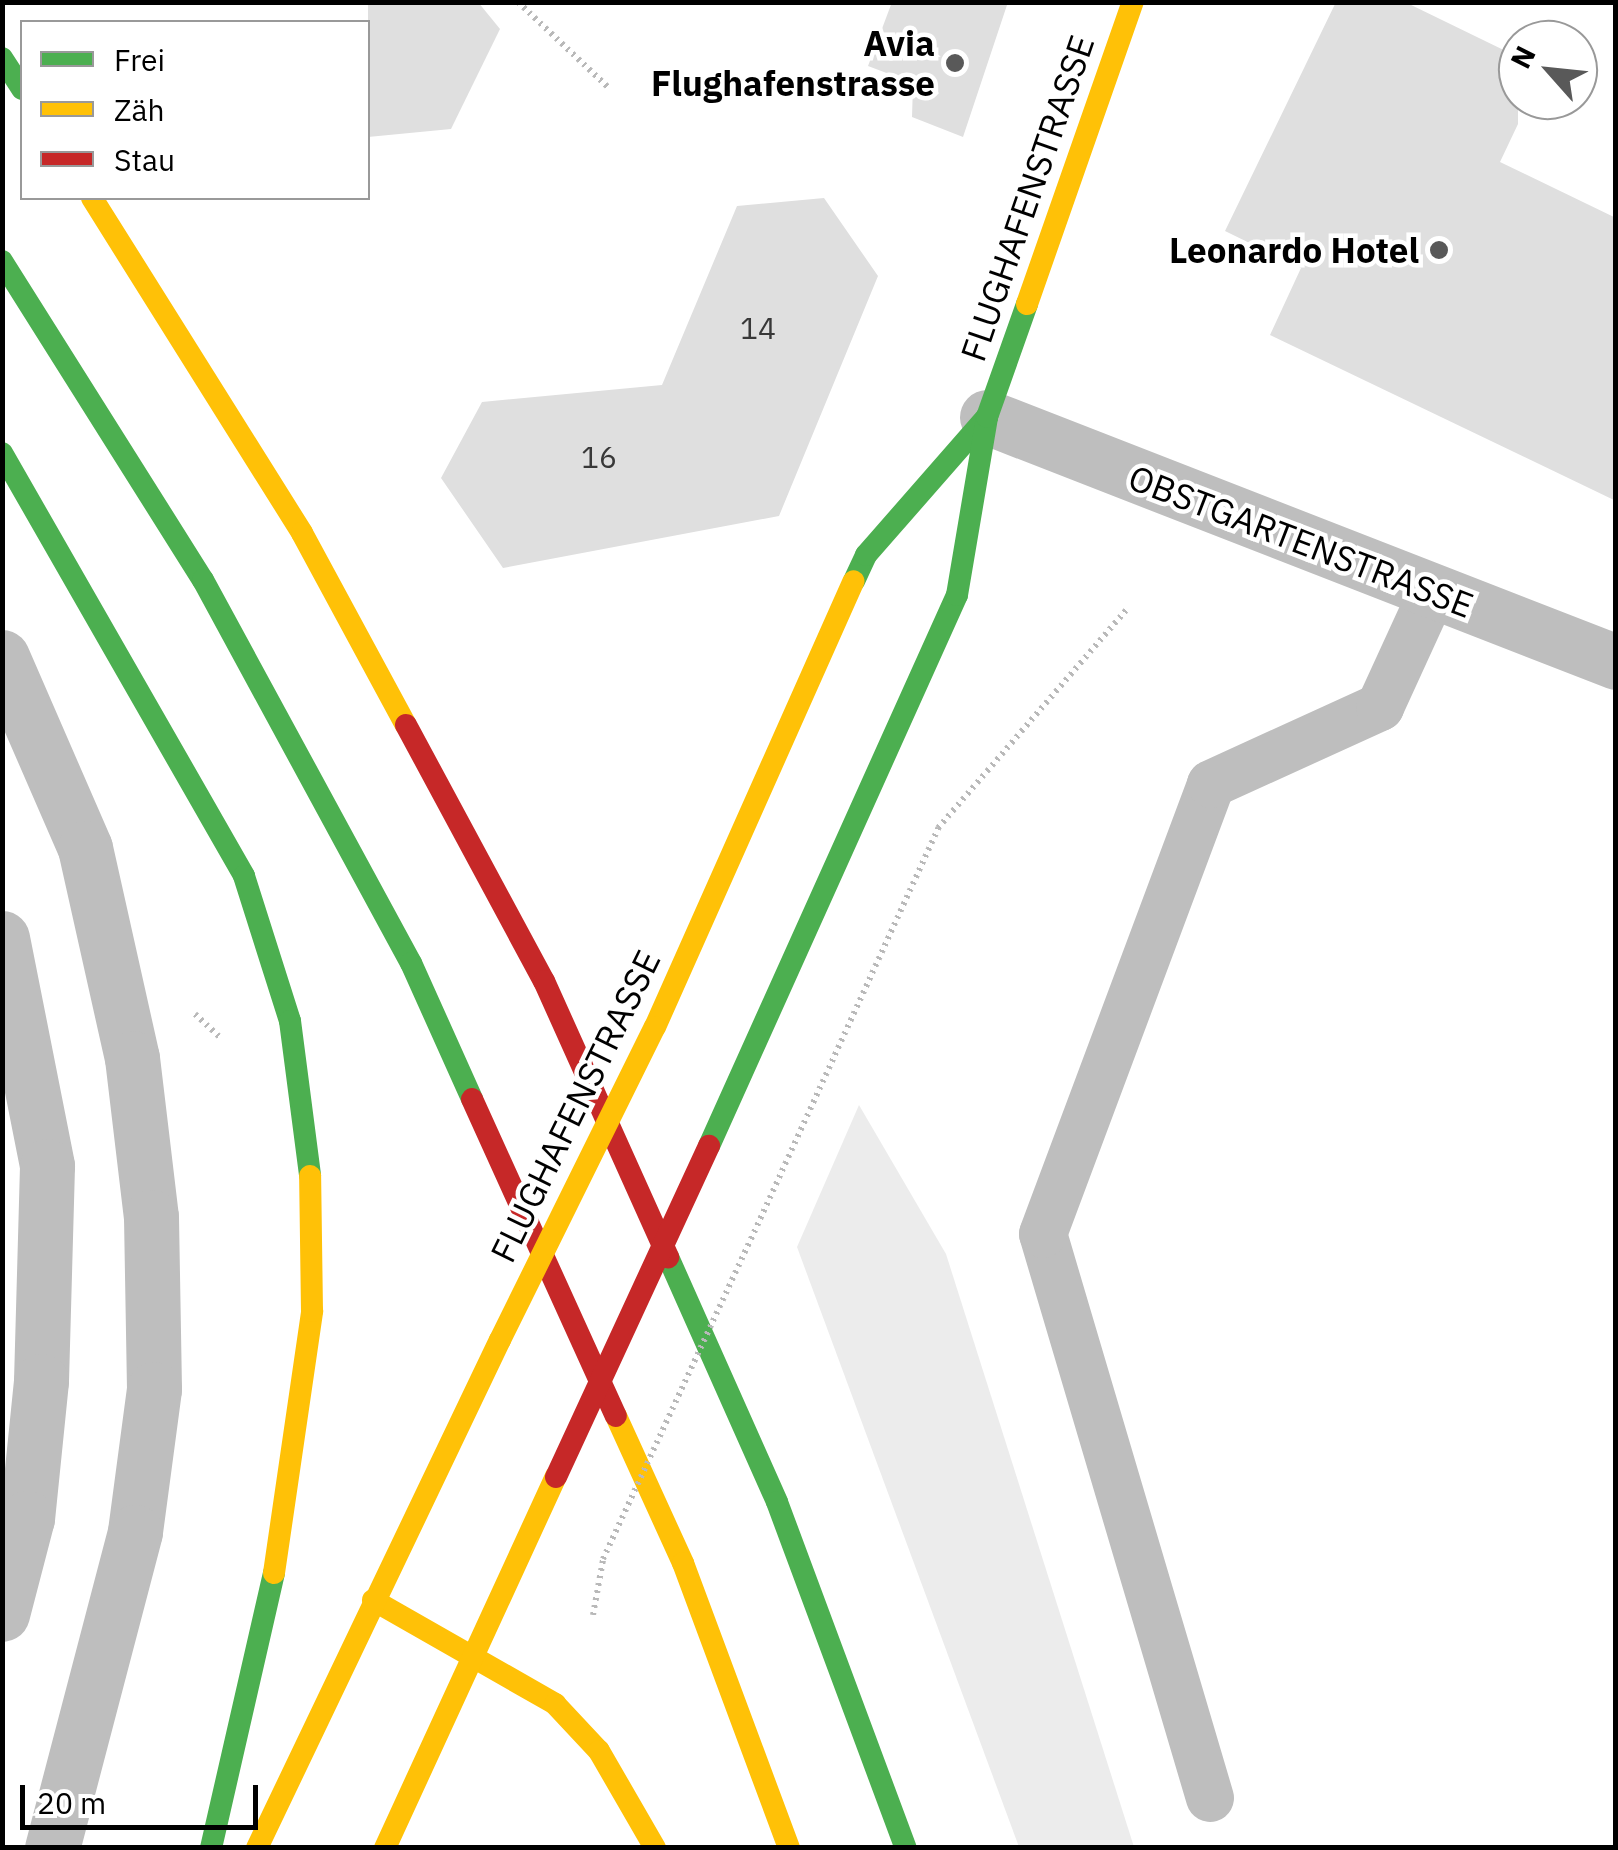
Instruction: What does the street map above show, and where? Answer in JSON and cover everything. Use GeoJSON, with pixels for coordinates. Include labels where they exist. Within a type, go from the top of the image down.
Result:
{"type":"FeatureCollection","features":[{"type":"Feature","properties":{"kind":"main road","name":"FLUGHAFENSTRASSE"},"geometry":{"type":"LineString","coordinates":[[385,1848],[710,1146],[957,595],[987,416],[1133,2]]}},
{"type":"Feature","properties":{"kind":"main road"},"geometry":{"type":"LineString","coordinates":[[2,58],[20,86]]}},
{"type":"Feature","properties":{"kind":"main road"},"geometry":{"type":"LineString","coordinates":[[93,200],[302,533],[544,980],[777,1502],[906,1848]]}},
{"type":"Feature","properties":{"kind":"main road"},"geometry":{"type":"LineString","coordinates":[[2,261],[203,580],[411,963],[683,1563],[789,1848]]}},
{"type":"Feature","properties":{"kind":"main road","name":"FLUGHAFENSTRASSE"},"geometry":{"type":"LineString","coordinates":[[258,1848],[372,1600],[655,1027],[866,555],[987,416]]}},
{"type":"Feature","properties":{"kind":"main road"},"geometry":{"type":"LineString","coordinates":[[2,453],[244,876],[290,1021],[314,1203],[312,1311],[287,1516],[211,1848]]}},
{"type":"Feature","properties":{"kind":"main road"},"geometry":{"type":"LineString","coordinates":[[372,1600],[474,1651],[555,1704],[582,1732],[655,1848]]}},
{"type":"Feature","properties":{"kind":"street","name":"OBSTGARTENSTRASSE"},"geometry":{"type":"LineString","coordinates":[[987,416],[1616,662]]}},
{"type":"Feature","properties":{"kind":"street"},"geometry":{"type":"LineString","coordinates":[[2,657],[85,848],[132,1058],[151,1217],[154,1389],[134,1532],[52,1848]]}},
{"type":"Feature","properties":{"kind":"street"},"geometry":{"type":"LineString","coordinates":[[2,938],[47,1166],[42,1381],[27,1518],[2,1614]]}},
{"type":"Feature","properties":{"kind":"lane"},"geometry":{"type":"LineString","coordinates":[[1210,1798],[1043,1234],[1211,784],[1380,708],[1433,591]]}},
{"type":"Feature","properties":{"kind":"path"},"geometry":{"type":"LineString","coordinates":[[518,2],[608,87]]}},
{"type":"Feature","properties":{"kind":"path"},"geometry":{"type":"LineString","coordinates":[[593,1615],[604,1558],[938,828],[1128,607]]}},
{"type":"Feature","properties":{"kind":"shaded area"},"geometry":{"type":"Polygon","coordinates":[[[859,1105],[946,1254],[1134,1847],[1019,1847],[797,1247],[859,1105]]]}},
{"type":"Feature","properties":{"kind":"building"},"geometry":{"type":"Polygon","coordinates":[[[368,2],[478,2],[500,29],[451,129],[370,137],[368,2]]]}},
{"type":"Feature","properties":{"kind":"building"},"geometry":{"type":"Polygon","coordinates":[[[892,2],[1008,2],[963,137],[912,117],[913,83],[868,66],[892,2]]]}},
{"type":"Feature","properties":{"kind":"building","name":"Leonardo Hotel"},"geometry":{"type":"Polygon","coordinates":[[[1336,2],[1405,2],[1498,47],[1498,120],[1518,120],[1500,162],[1616,218],[1616,501],[1270,335],[1301,268],[1225,231],[1336,2]]]}},
{"type":"Feature","properties":{"kind":"building"},"geometry":{"type":"Polygon","coordinates":[[[824,198],[878,276],[779,516],[503,568],[441,478],[482,402],[662,385],[737,206],[824,198]]]}},
{"type":"Feature","properties":{"kind":"traffic: fast"},"geometry":{"type":"LineString","coordinates":[[2,58],[20,86]]}},
{"type":"Feature","properties":{"kind":"traffic: fast"},"geometry":{"type":"LineString","coordinates":[[2,261],[203,580],[411,963],[472,1099]]}},
{"type":"Feature","properties":{"kind":"traffic: fast"},"geometry":{"type":"LineString","coordinates":[[709,1146],[957,595],[987,417],[1027,304]]}},
{"type":"Feature","properties":{"kind":"traffic: fast"},"geometry":{"type":"LineString","coordinates":[[854,581],[866,555],[987,417]]}},
{"type":"Feature","properties":{"kind":"traffic: fast"},"geometry":{"type":"LineString","coordinates":[[2,453],[244,876],[290,1021],[310,1176]]}},
{"type":"Feature","properties":{"kind":"traffic: fast"},"geometry":{"type":"LineString","coordinates":[[668,1257],[777,1502],[906,1848]]}},
{"type":"Feature","properties":{"kind":"traffic: fast"},"geometry":{"type":"LineString","coordinates":[[211,1848],[274,1573]]}},
{"type":"Feature","properties":{"kind":"traffic: slow"},"geometry":{"type":"LineString","coordinates":[[1027,304],[1133,2]]}},
{"type":"Feature","properties":{"kind":"traffic: slow"},"geometry":{"type":"LineString","coordinates":[[93,200],[302,533],[406,725]]}},
{"type":"Feature","properties":{"kind":"traffic: slow"},"geometry":{"type":"LineString","coordinates":[[655,1027],[854,581]]}},
{"type":"Feature","properties":{"kind":"traffic: slow"},"geometry":{"type":"LineString","coordinates":[[500,1340],[655,1027]]}},
{"type":"Feature","properties":{"kind":"traffic: slow"},"geometry":{"type":"LineString","coordinates":[[274,1573],[312,1311],[310,1176]]}},
{"type":"Feature","properties":{"kind":"traffic: slow"},"geometry":{"type":"LineString","coordinates":[[257,1848],[500,1340]]}},
{"type":"Feature","properties":{"kind":"traffic: slow"},"geometry":{"type":"LineString","coordinates":[[616,1416],[683,1563],[789,1848]]}},
{"type":"Feature","properties":{"kind":"traffic: slow"},"geometry":{"type":"LineString","coordinates":[[385,1848],[556,1477]]}},
{"type":"Feature","properties":{"kind":"traffic: slow"},"geometry":{"type":"LineString","coordinates":[[373,1600],[555,1704],[599,1751],[655,1848]]}},
{"type":"Feature","properties":{"kind":"traffic: jam"},"geometry":{"type":"LineString","coordinates":[[406,725],[544,981],[668,1257]]}},
{"type":"Feature","properties":{"kind":"traffic: jam"},"geometry":{"type":"LineString","coordinates":[[472,1099],[616,1416]]}},
{"type":"Feature","properties":{"kind":"traffic: jam"},"geometry":{"type":"LineString","coordinates":[[556,1477],[709,1146]]}},
{"type":"Feature","properties":{"kind":"place","name":"Avia Flughafenstrasse"},"geometry":{"type":"Point","coordinates":[955,63]}},
{"type":"Feature","properties":{"kind":"place","name":"Leonardo Hotel"},"geometry":{"type":"Point","coordinates":[1439,250]}}]}
